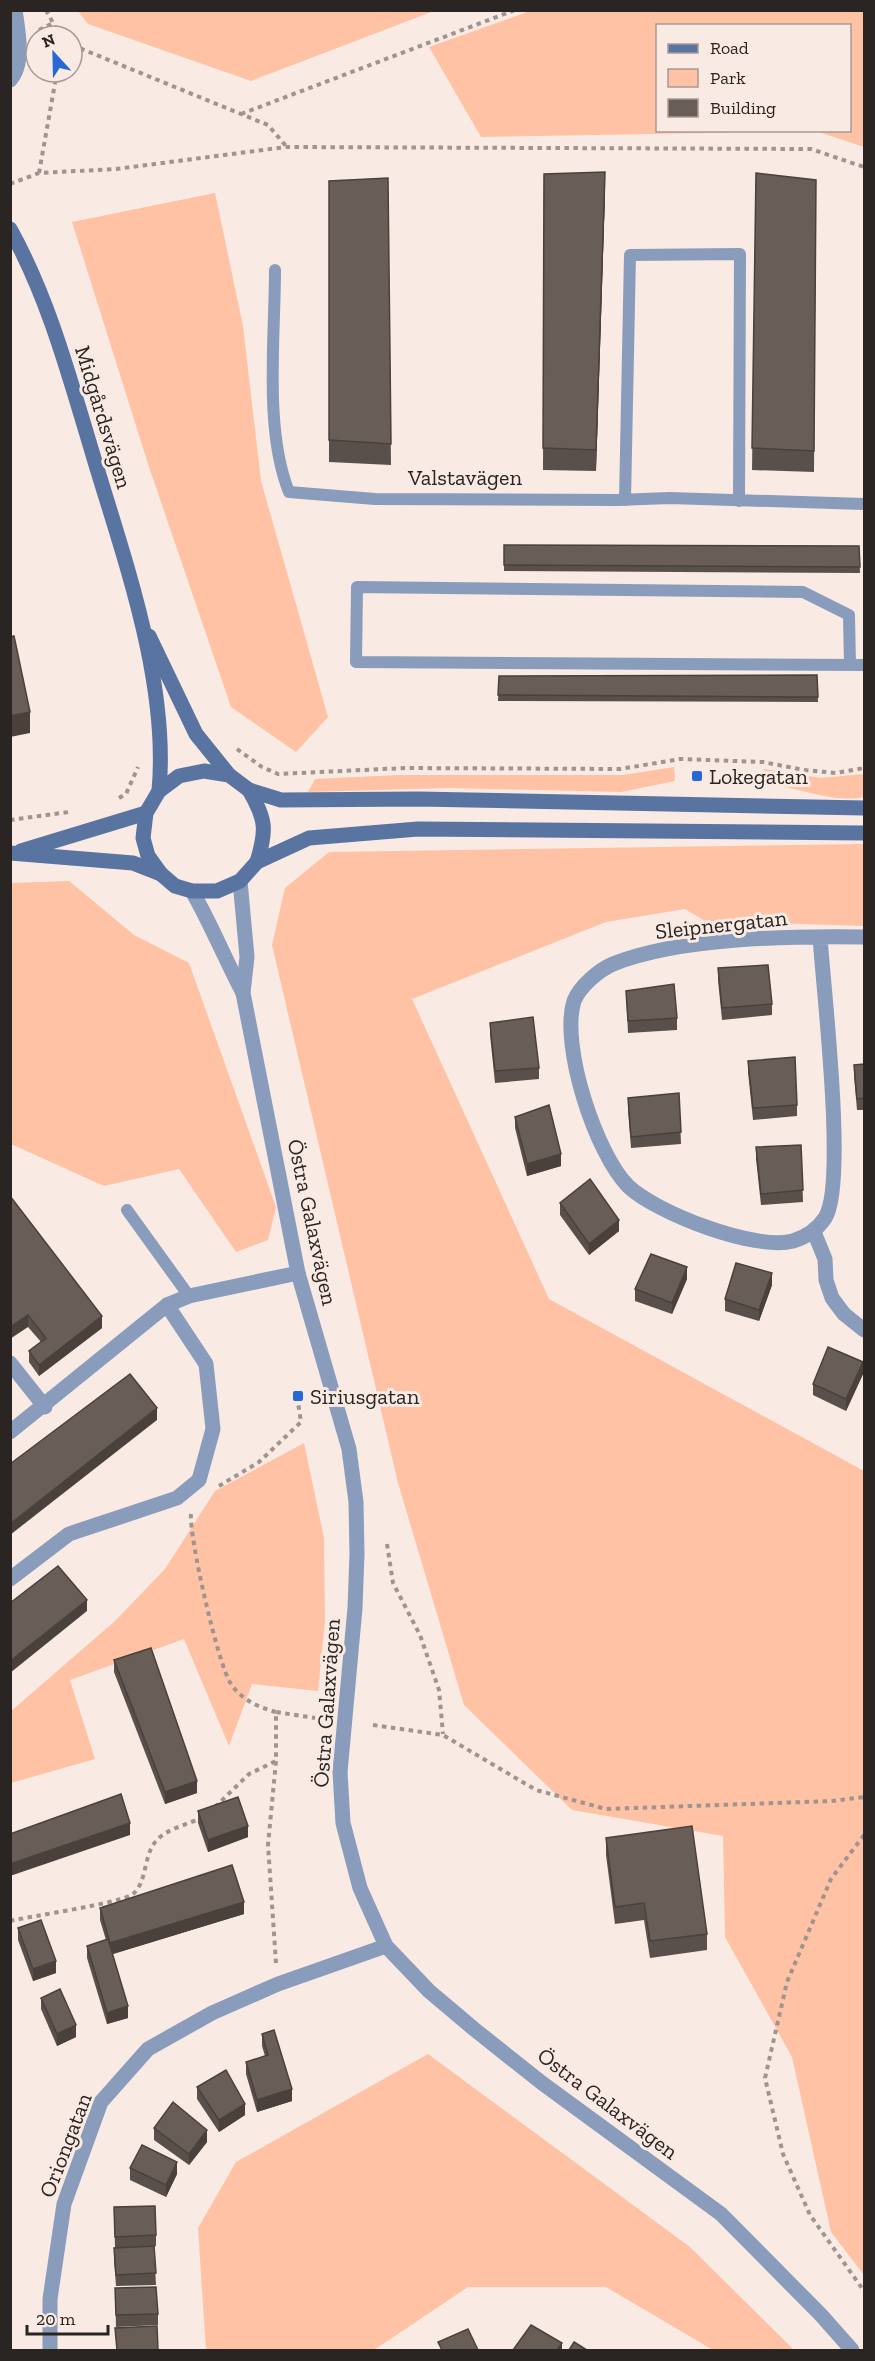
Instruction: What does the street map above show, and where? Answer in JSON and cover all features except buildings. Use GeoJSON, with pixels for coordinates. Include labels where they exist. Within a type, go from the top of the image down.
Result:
{"type":"FeatureCollection","features":[{"type":"Feature","properties":{"kind":"street"},"geometry":{"type":"LineString","coordinates":[[10,80],[17,74],[19,40],[15,10]]}},
{"type":"Feature","properties":{"kind":"street","name":"Midgårdsvägen"},"geometry":{"type":"LineString","coordinates":[[10,229],[22,249],[62,352],[143,622],[161,744],[159,791]]}},
{"type":"Feature","properties":{"kind":"street","name":"Midgårdsvägen"},"geometry":{"type":"LineString","coordinates":[[143,622],[196,734],[229,775]]}},
{"type":"Feature","properties":{"kind":"street"},"geometry":{"type":"LineString","coordinates":[[160,874],[148,856],[144,838],[146,813],[159,791],[179,776],[204,771],[229,775],[249,790],[281,800],[418,799],[864,808]]}},
{"type":"Feature","properties":{"kind":"street"},"geometry":{"type":"LineString","coordinates":[[249,790],[262,812],[265,837],[257,862]]}},
{"type":"Feature","properties":{"kind":"street"},"geometry":{"type":"LineString","coordinates":[[12,853],[146,813]]}},
{"type":"Feature","properties":{"kind":"street"},"geometry":{"type":"LineString","coordinates":[[12,853],[133,863],[160,874],[175,886],[192,891],[217,891],[240,881],[257,862],[309,838],[418,829],[864,833]]}},
{"type":"Feature","properties":{"kind":"street","name":"Östra Galaxvägen"},"geometry":{"type":"LineString","coordinates":[[240,881],[247,957],[243,993]]}},
{"type":"Feature","properties":{"kind":"street","name":"Östra Galaxvägen"},"geometry":{"type":"LineString","coordinates":[[192,891],[243,993],[298,1273],[349,1449],[356,1502],[355,1608],[340,1772],[343,1823],[360,1888],[386,1946],[429,1990],[482,2036],[542,2083],[721,2214],[821,2315],[852,2350]]}},
{"type":"Feature","properties":{"kind":"street","name":"Sleipnergatan"},"geometry":{"type":"LineString","coordinates":[[820,937],[834,1140],[834,1190],[826,1216],[814,1232],[792,1242],[760,1241],[697,1224],[653,1206],[628,1185],[606,1158],[590,1119],[576,1063],[570,1022],[575,1000],[587,982],[612,964],[679,947],[820,937],[864,937]]}},
{"type":"Feature","properties":{"kind":"street"},"geometry":{"type":"LineString","coordinates":[[814,1232],[825,1259],[826,1280],[832,1298],[844,1314],[864,1330]]}},
{"type":"Feature","properties":{"kind":"street"},"geometry":{"type":"LineString","coordinates":[[10,1432],[45,1407],[167,1305],[189,1296],[298,1273]]}},
{"type":"Feature","properties":{"kind":"street"},"geometry":{"type":"LineString","coordinates":[[10,1579],[69,1534],[177,1498],[199,1480],[213,1430],[206,1365],[167,1305]]}},
{"type":"Feature","properties":{"kind":"street"},"geometry":{"type":"LineString","coordinates":[[10,1363],[45,1407]]}},
{"type":"Feature","properties":{"kind":"street","name":"Oriongatan"},"geometry":{"type":"LineString","coordinates":[[50,2350],[50,2299],[64,2204],[101,2102],[148,2049],[212,2013],[278,1984],[386,1946]]}},
{"type":"Feature","properties":{"kind":"lane"},"geometry":{"type":"LineString","coordinates":[[625,500],[630,255],[740,254],[739,501]]}},
{"type":"Feature","properties":{"kind":"lane","name":"Valstavägen"},"geometry":{"type":"LineString","coordinates":[[275,270],[274,422],[279,467],[289,492],[375,499],[625,500],[669,498],[864,504]]}},
{"type":"Feature","properties":{"kind":"lane"},"geometry":{"type":"LineString","coordinates":[[850,665],[849,615],[803,592],[357,587],[356,662],[864,666]]}},
{"type":"Feature","properties":{"kind":"lane"},"geometry":{"type":"LineString","coordinates":[[127,1210],[189,1296]]}},
{"type":"Feature","properties":{"kind":"path"},"geometry":{"type":"LineString","coordinates":[[46,10],[54,24]]}},
{"type":"Feature","properties":{"kind":"path"},"geometry":{"type":"LineString","coordinates":[[241,114],[515,10]]}},
{"type":"Feature","properties":{"kind":"path"},"geometry":{"type":"LineString","coordinates":[[84,50],[268,125],[286,147]]}},
{"type":"Feature","properties":{"kind":"path"},"geometry":{"type":"LineString","coordinates":[[39,173],[55,84]]}},
{"type":"Feature","properties":{"kind":"path"},"geometry":{"type":"LineString","coordinates":[[10,184],[39,173],[116,169],[286,147],[811,149],[864,167]]}},
{"type":"Feature","properties":{"kind":"path"},"geometry":{"type":"LineString","coordinates":[[109,803],[126,794],[146,748],[161,744]]}},
{"type":"Feature","properties":{"kind":"path"},"geometry":{"type":"LineString","coordinates":[[233,745],[262,767],[278,774],[405,768],[620,770],[680,759],[763,762],[804,770],[836,773],[864,766]]}},
{"type":"Feature","properties":{"kind":"path"},"geometry":{"type":"LineString","coordinates":[[10,820],[79,811]]}},
{"type":"Feature","properties":{"kind":"path"},"geometry":{"type":"LineString","coordinates":[[212,1490],[259,1462],[301,1422],[297,1396]]}},
{"type":"Feature","properties":{"kind":"path"},"geometry":{"type":"LineString","coordinates":[[195,1505],[190,1516],[208,1612],[230,1683],[254,1706],[315,1718]]}},
{"type":"Feature","properties":{"kind":"path"},"geometry":{"type":"LineString","coordinates":[[387,1545],[393,1583],[420,1635],[439,1690],[443,1735]]}},
{"type":"Feature","properties":{"kind":"path"},"geometry":{"type":"LineString","coordinates":[[276,1712],[276,1761],[268,1845],[269,1887],[278,1984]]}},
{"type":"Feature","properties":{"kind":"path"},"geometry":{"type":"LineString","coordinates":[[373,1725],[443,1735],[536,1790],[606,1809],[832,1801],[864,1797]]}},
{"type":"Feature","properties":{"kind":"path"},"geometry":{"type":"LineString","coordinates":[[10,1921],[111,1902],[133,1894],[150,1849],[157,1839],[209,1813],[249,1774],[276,1761]]}},
{"type":"Feature","properties":{"kind":"path"},"geometry":{"type":"LineString","coordinates":[[864,1835],[831,1879],[787,1982],[765,2079],[783,2154],[810,2215],[864,2291]]}},
{"type":"Feature","properties":{"kind":"green space"},"geometry":{"type":"Polygon","coordinates":[[[533,10],[864,11],[864,147],[819,132],[851,132],[851,24],[656,24],[656,132],[760,132],[481,137],[429,47],[533,10]]]}},
{"type":"Feature","properties":{"kind":"green space"},"geometry":{"type":"Polygon","coordinates":[[[78,11],[434,11],[251,81],[88,24],[78,11]]]}},
{"type":"Feature","properties":{"kind":"green space"},"geometry":{"type":"Polygon","coordinates":[[[215,193],[243,326],[261,481],[328,717],[296,752],[231,707],[148,464],[72,222],[215,193]]]}},
{"type":"Feature","properties":{"kind":"green space"},"geometry":{"type":"Polygon","coordinates":[[[674,767],[675,781],[621,792],[449,788],[308,792],[315,779],[398,775],[623,775],[674,767]]]}},
{"type":"Feature","properties":{"kind":"green space"},"geometry":{"type":"Polygon","coordinates":[[[764,769],[821,778],[864,774],[864,797],[839,798],[763,783],[764,769]]]}},
{"type":"Feature","properties":{"kind":"green space"},"geometry":{"type":"Polygon","coordinates":[[[864,844],[864,926],[705,921],[685,909],[606,922],[412,999],[549,1299],[864,1471],[864,2275],[831,2232],[792,2057],[725,1937],[723,1836],[572,1810],[464,1705],[398,1483],[272,945],[285,888],[329,852],[864,844]]]}},
{"type":"Feature","properties":{"kind":"green space"},"geometry":{"type":"Polygon","coordinates":[[[69,881],[134,935],[189,963],[276,1207],[268,1240],[236,1252],[179,1169],[104,1186],[11,1144],[11,883],[69,881]]]}},
{"type":"Feature","properties":{"kind":"green space"},"geometry":{"type":"Polygon","coordinates":[[[304,1443],[324,1538],[325,1621],[318,1691],[252,1684],[229,1746],[184,1639],[70,1680],[95,1759],[11,1783],[10,1712],[115,1621],[165,1569],[215,1491],[304,1443]]]}},
{"type":"Feature","properties":{"kind":"green space"},"geometry":{"type":"Polygon","coordinates":[[[428,2054],[690,2247],[794,2350],[713,2350],[606,2287],[468,2287],[374,2350],[206,2350],[198,2228],[236,2162],[428,2054]]]}},
{"type":"Feature","properties":{"kind":"place","name":"Lokegatan"},"geometry":{"type":"Point","coordinates":[697,776]}},
{"type":"Feature","properties":{"kind":"place","name":"Siriusgatan"},"geometry":{"type":"Point","coordinates":[298,1396]}}]}
